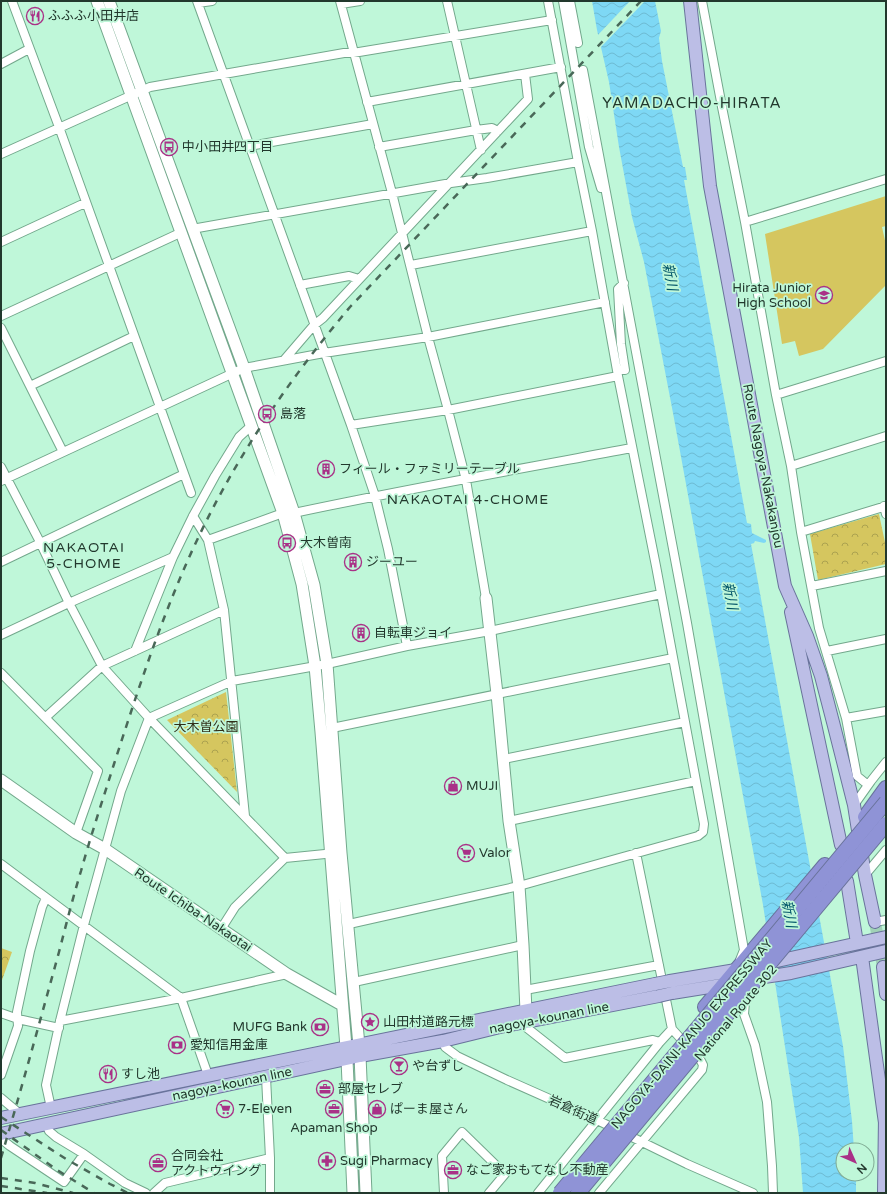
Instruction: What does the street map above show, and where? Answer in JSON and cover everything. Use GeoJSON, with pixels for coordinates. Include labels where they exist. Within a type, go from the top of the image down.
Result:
{"type":"FeatureCollection","features":[{"type":"Feature","properties":{"kind":"highway"},"geometry":{"type":"LineString","coordinates":[[865,817],[886,788]]}},
{"type":"Feature","properties":{"kind":"highway","name":"National Route 302"},"geometry":{"type":"LineString","coordinates":[[550,1193],[886,792]]}},
{"type":"Feature","properties":{"kind":"highway","name":"NAGOYA-DAINI-KANJO EXPRESSWAY"},"geometry":{"type":"LineString","coordinates":[[560,1193],[886,802]]}},
{"type":"Feature","properties":{"kind":"highway","name":"NAGOYA-DAINI-KANJO EXPRESSWAY"},"geometry":{"type":"LineString","coordinates":[[578,1193],[886,824]]}},
{"type":"Feature","properties":{"kind":"highway","name":"National Route 302"},"geometry":{"type":"LineString","coordinates":[[587,1193],[766,977],[787,957],[844,884],[861,872],[886,833]]}},
{"type":"Feature","properties":{"kind":"main road","name":"Route Nagoya-Nakakanjou"},"geometry":{"type":"LineString","coordinates":[[690,1],[710,186],[786,586],[807,636],[852,773],[861,872],[880,921]]}},
{"type":"Feature","properties":{"kind":"main road"},"geometry":{"type":"LineString","coordinates":[[786,586],[841,845]]}},
{"type":"Feature","properties":{"kind":"main road"},"geometry":{"type":"LineString","coordinates":[[844,884],[854,944]]}},
{"type":"Feature","properties":{"kind":"main road","name":"nagoya-kounan line"},"geometry":{"type":"LineString","coordinates":[[359,1050],[443,1040],[500,1027],[522,1024],[659,996],[671,987],[787,957],[886,937]]}},
{"type":"Feature","properties":{"kind":"main road","name":"nagoya-kounan line"},"geometry":{"type":"LineString","coordinates":[[1,1134],[266,1077],[359,1050],[526,1011],[655,984],[671,987],[725,984],[791,973],[886,952]]}},
{"type":"Feature","properties":{"kind":"main road"},"geometry":{"type":"LineString","coordinates":[[858,958],[885,1123]]}},
{"type":"Feature","properties":{"kind":"main road"},"geometry":{"type":"LineString","coordinates":[[884,966],[886,994]]}},
{"type":"Feature","properties":{"kind":"main road","name":"nagoya-kounan line"},"geometry":{"type":"LineString","coordinates":[[1,1118],[208,1075],[346,1054]]}},
{"type":"Feature","properties":{"kind":"main road"},"geometry":{"type":"LineString","coordinates":[[884,1193],[886,1099]]}},
{"type":"Feature","properties":{"kind":"street"},"geometry":{"type":"LineString","coordinates":[[12,1],[191,493]]}},
{"type":"Feature","properties":{"kind":"street"},"geometry":{"type":"LineString","coordinates":[[97,1],[137,93],[192,229],[244,368],[288,513],[314,585],[327,664],[356,1006],[366,1193]]}},
{"type":"Feature","properties":{"kind":"street"},"geometry":{"type":"LineString","coordinates":[[109,1],[180,233],[251,426],[288,513],[302,584],[314,666],[321,732],[346,1054],[353,1193]]}},
{"type":"Feature","properties":{"kind":"street"},"geometry":{"type":"LineString","coordinates":[[212,1],[198,2],[351,425],[375,496],[388,549],[407,646]]}},
{"type":"Feature","properties":{"kind":"street"},"geometry":{"type":"LineString","coordinates":[[360,1],[341,3],[411,265],[428,337],[466,480],[486,598],[504,759],[509,820],[519,886],[526,1011]]}},
{"type":"Feature","properties":{"kind":"street"},"geometry":{"type":"LineString","coordinates":[[446,1],[481,150]]}},
{"type":"Feature","properties":{"kind":"street"},"geometry":{"type":"LineString","coordinates":[[349,924],[519,886],[698,836],[703,832],[704,824],[685,722],[617,373],[592,231],[548,1]]}},
{"type":"Feature","properties":{"kind":"street"},"geometry":{"type":"LineString","coordinates":[[563,1],[589,147],[615,238]]}},
{"type":"Feature","properties":{"kind":"street"},"geometry":{"type":"LineString","coordinates":[[570,1],[578,43]]}},
{"type":"Feature","properties":{"kind":"street"},"geometry":{"type":"LineString","coordinates":[[702,1],[745,222],[776,395],[791,466],[801,532],[820,628],[846,718],[852,773],[868,785]]}},
{"type":"Feature","properties":{"kind":"street"},"geometry":{"type":"LineString","coordinates":[[1,154],[150,87],[344,53],[354,53],[455,37],[552,20]]}},
{"type":"Feature","properties":{"kind":"street"},"geometry":{"type":"LineString","coordinates":[[1,64],[29,50]]}},
{"type":"Feature","properties":{"kind":"street"},"geometry":{"type":"LineString","coordinates":[[367,102],[561,67]]}},
{"type":"Feature","properties":{"kind":"street"},"geometry":{"type":"LineString","coordinates":[[583,70],[687,623],[735,897],[744,950],[737,970]]}},
{"type":"Feature","properties":{"kind":"street"},"geometry":{"type":"LineString","coordinates":[[284,360],[314,325],[323,318],[451,183],[528,99],[525,74]]}},
{"type":"Feature","properties":{"kind":"street"},"geometry":{"type":"LineString","coordinates":[[250,146],[373,124]]}},
{"type":"Feature","properties":{"kind":"street"},"geometry":{"type":"LineString","coordinates":[[379,147],[476,130],[492,128],[498,131]]}},
{"type":"Feature","properties":{"kind":"street"},"geometry":{"type":"LineString","coordinates":[[192,229],[392,193],[578,162]]}},
{"type":"Feature","properties":{"kind":"street"},"geometry":{"type":"LineString","coordinates":[[745,222],[886,179]]}},
{"type":"Feature","properties":{"kind":"street"},"geometry":{"type":"LineString","coordinates":[[1,242],[85,203]]}},
{"type":"Feature","properties":{"kind":"street"},"geometry":{"type":"LineString","coordinates":[[411,265],[592,231]]}},
{"type":"Feature","properties":{"kind":"street"},"geometry":{"type":"LineString","coordinates":[[1,316],[180,233]]}},
{"type":"Feature","properties":{"kind":"street"},"geometry":{"type":"LineString","coordinates":[[300,285],[349,276],[359,279]]}},
{"type":"Feature","properties":{"kind":"street"},"geometry":{"type":"LineString","coordinates":[[351,425],[448,410],[625,370],[621,344],[618,289],[624,283]]}},
{"type":"Feature","properties":{"kind":"street"},"geometry":{"type":"LineString","coordinates":[[4,480],[244,368],[324,353],[428,337],[605,302]]}},
{"type":"Feature","properties":{"kind":"street"},"geometry":{"type":"LineString","coordinates":[[1,328],[64,452]]}},
{"type":"Feature","properties":{"kind":"street"},"geometry":{"type":"LineString","coordinates":[[30,386],[134,336]]}},
{"type":"Feature","properties":{"kind":"street"},"geometry":{"type":"LineString","coordinates":[[776,395],[886,361]]}},
{"type":"Feature","properties":{"kind":"street"},"geometry":{"type":"LineString","coordinates":[[135,651],[174,557],[193,516],[239,437],[251,426]]}},
{"type":"Feature","properties":{"kind":"street"},"geometry":{"type":"LineString","coordinates":[[791,466],[886,436]]}},
{"type":"Feature","properties":{"kind":"street"},"geometry":{"type":"LineString","coordinates":[[208,540],[288,513],[632,448]]}},
{"type":"Feature","properties":{"kind":"street"},"geometry":{"type":"LineString","coordinates":[[1,467],[4,480],[40,542],[69,603],[102,666],[149,718],[285,858]]}},
{"type":"Feature","properties":{"kind":"street"},"geometry":{"type":"LineString","coordinates":[[1,562],[184,474]]}},
{"type":"Feature","properties":{"kind":"street"},"geometry":{"type":"LineString","coordinates":[[801,532],[885,509]]}},
{"type":"Feature","properties":{"kind":"street"},"geometry":{"type":"LineString","coordinates":[[193,516],[208,540],[224,610],[245,816]]}},
{"type":"Feature","properties":{"kind":"street"},"geometry":{"type":"LineString","coordinates":[[1,635],[69,603],[174,557]]}},
{"type":"Feature","properties":{"kind":"street"},"geometry":{"type":"LineString","coordinates":[[812,586],[886,571]]}},
{"type":"Feature","properties":{"kind":"street"},"geometry":{"type":"LineString","coordinates":[[51,1108],[46,1085],[59,1025],[84,925],[121,791],[149,718],[232,681],[327,664],[407,646],[490,631],[661,594]]}},
{"type":"Feature","properties":{"kind":"street"},"geometry":{"type":"LineString","coordinates":[[46,717],[102,666],[224,610]]}},
{"type":"Feature","properties":{"kind":"street"},"geometry":{"type":"LineString","coordinates":[[827,651],[886,639]]}},
{"type":"Feature","properties":{"kind":"street"},"geometry":{"type":"LineString","coordinates":[[332,728],[673,658]]}},
{"type":"Feature","properties":{"kind":"street"},"geometry":{"type":"LineString","coordinates":[[1,673],[98,771],[76,833]]}},
{"type":"Feature","properties":{"kind":"street"},"geometry":{"type":"LineString","coordinates":[[846,718],[886,711]]}},
{"type":"Feature","properties":{"kind":"street"},"geometry":{"type":"LineString","coordinates":[[504,759],[685,722]]}},
{"type":"Feature","properties":{"kind":"street"},"geometry":{"type":"LineString","coordinates":[[854,805],[886,762]]}},
{"type":"Feature","properties":{"kind":"street","name":"Route Ichiba-Nakaotai"},"geometry":{"type":"LineString","coordinates":[[1,780],[76,833],[105,849],[287,974],[342,1005]]}},
{"type":"Feature","properties":{"kind":"street"},"geometry":{"type":"LineString","coordinates":[[509,820],[696,781]]}},
{"type":"Feature","properties":{"kind":"street"},"geometry":{"type":"LineString","coordinates":[[861,872],[886,850]]}},
{"type":"Feature","properties":{"kind":"street"},"geometry":{"type":"LineString","coordinates":[[221,929],[235,907],[285,858],[342,853]]}},
{"type":"Feature","properties":{"kind":"street"},"geometry":{"type":"LineString","coordinates":[[599,1193],[702,1070],[703,1065],[672,1029],[636,853]]}},
{"type":"Feature","properties":{"kind":"street"},"geometry":{"type":"LineString","coordinates":[[1,864],[181,998],[208,1075]]}},
{"type":"Feature","properties":{"kind":"street"},"geometry":{"type":"LineString","coordinates":[[1,1075],[18,1026],[18,1012],[30,951],[42,907],[46,898]]}},
{"type":"Feature","properties":{"kind":"street"},"geometry":{"type":"LineString","coordinates":[[354,982],[523,945]]}},
{"type":"Feature","properties":{"kind":"street"},"geometry":{"type":"LineString","coordinates":[[525,990],[659,965]]}},
{"type":"Feature","properties":{"kind":"street"},"geometry":{"type":"LineString","coordinates":[[1,1013],[18,1019],[59,1025],[287,974]]}},
{"type":"Feature","properties":{"kind":"street"},"geometry":{"type":"LineString","coordinates":[[745,1002],[744,1014],[755,1045],[767,1102],[773,1193]]}},
{"type":"Feature","properties":{"kind":"street"},"geometry":{"type":"LineString","coordinates":[[522,1024],[564,1058],[653,1040],[660,1042]]}},
{"type":"Feature","properties":{"kind":"street"},"geometry":{"type":"LineString","coordinates":[[538,1193],[672,1029]]}},
{"type":"Feature","properties":{"kind":"street","name":"岩倉街道"},"geometry":{"type":"LineString","coordinates":[[443,1040],[445,1047],[457,1056],[506,1080],[597,1120],[738,1190],[753,1193]]}},
{"type":"Feature","properties":{"kind":"street"},"geometry":{"type":"LineString","coordinates":[[266,1077],[270,1158],[270,1193]]}},
{"type":"Feature","properties":{"kind":"street"},"geometry":{"type":"LineString","coordinates":[[1,1098],[20,1114]]}},
{"type":"Feature","properties":{"kind":"street"},"geometry":{"type":"LineString","coordinates":[[46,1124],[49,1131],[56,1137],[84,1154],[125,1183],[146,1193]]}},
{"type":"Feature","properties":{"kind":"street"},"geometry":{"type":"LineString","coordinates":[[444,1193],[442,1156],[462,1132],[504,1174],[489,1193]]}},
{"type":"Feature","properties":{"kind":"street"},"geometry":{"type":"LineString","coordinates":[[1,1139],[64,1182],[84,1154]]}},
{"type":"Feature","properties":{"kind":"street"},"geometry":{"type":"LineString","coordinates":[[154,1193],[165,1183],[270,1158]]}},
{"type":"Feature","properties":{"kind":"green space","name":"Hirata Junior High School"},"geometry":{"type":"Polygon","coordinates":[[[886,196],[886,226],[882,227],[886,245],[886,285],[823,349],[799,356],[795,341],[782,344],[765,234],[886,196]]]}},
{"type":"Feature","properties":{"kind":"green space"},"geometry":{"type":"Polygon","coordinates":[[[879,514],[886,547],[886,564],[818,580],[810,534],[879,514]]]}},
{"type":"Feature","properties":{"kind":"green space","name":"大木曽公園"},"geometry":{"type":"Polygon","coordinates":[[[226,692],[237,792],[167,720],[226,692]]]}},
{"type":"Feature","properties":{"kind":"green space"},"geometry":{"type":"Polygon","coordinates":[[[1,948],[12,952],[1,983],[1,948]]]}},
{"type":"Feature","properties":{"kind":"water","name":"新川"},"geometry":{"type":"Polygon","coordinates":[[[592,1],[655,1],[661,31],[659,38],[662,61],[683,167],[685,167],[687,180],[684,180],[747,523],[751,524],[752,533],[766,540],[764,543],[755,541],[751,544],[843,1046],[852,1121],[853,1142],[835,1142],[835,1182],[856,1182],[856,1193],[803,1193],[799,1137],[763,905],[673,413],[644,262],[632,217],[609,82],[592,1]]]}},
{"type":"Feature","properties":{"kind":"pier"},"geometry":{"type":"Polygon","coordinates":[[[630,1],[645,1],[600,48],[597,36],[630,1]]]}},
{"type":"Feature","properties":{"kind":"tunnel"},"geometry":{"type":"LineString","coordinates":[[875,922],[883,967]]}},
{"type":"Feature","properties":{"kind":"railway"},"geometry":{"type":"LineString","coordinates":[[1,1158],[72,901],[101,804],[163,620],[186,564],[214,505],[248,446],[267,417],[307,361],[350,307],[641,1]]}},
{"type":"Feature","properties":{"kind":"railway"},"geometry":{"type":"LineString","coordinates":[[1,1117],[66,1159],[128,1193]]}},
{"type":"Feature","properties":{"kind":"railway"},"geometry":{"type":"LineString","coordinates":[[1,1130],[57,1170],[94,1193]]}},
{"type":"Feature","properties":{"kind":"railway"},"geometry":{"type":"LineString","coordinates":[[1,1178],[35,1183],[73,1193]]}},
{"type":"Feature","properties":{"kind":"railway"},"geometry":{"type":"LineString","coordinates":[[1,1186],[47,1193]]}},
{"type":"Feature","properties":{"kind":"place","name":"ふふふ小田井店"},"geometry":{"type":"Point","coordinates":[35,16]}},
{"type":"Feature","properties":{"kind":"place","name":"中小田井四丁目"},"geometry":{"type":"Point","coordinates":[169,147]}},
{"type":"Feature","properties":{"kind":"place","name":"Hirata Junior High School"},"geometry":{"type":"Point","coordinates":[824,295]}},
{"type":"Feature","properties":{"kind":"place","name":"島落"},"geometry":{"type":"Point","coordinates":[267,414]}},
{"type":"Feature","properties":{"kind":"place","name":"フィール・ファミリーテーブル"},"geometry":{"type":"Point","coordinates":[326,469]}},
{"type":"Feature","properties":{"kind":"place","name":"大木曽南"},"geometry":{"type":"Point","coordinates":[287,543]}},
{"type":"Feature","properties":{"kind":"place","name":"ジーユー"},"geometry":{"type":"Point","coordinates":[353,562]}},
{"type":"Feature","properties":{"kind":"place","name":"自転車ジョイ"},"geometry":{"type":"Point","coordinates":[361,633]}},
{"type":"Feature","properties":{"kind":"place","name":"MUJI"},"geometry":{"type":"Point","coordinates":[453,786]}},
{"type":"Feature","properties":{"kind":"place","name":"Valor"},"geometry":{"type":"Point","coordinates":[466,853]}},
{"type":"Feature","properties":{"kind":"place","name":"山田村道路元標"},"geometry":{"type":"Point","coordinates":[370,1022]}},
{"type":"Feature","properties":{"kind":"place","name":"MUFG Bank"},"geometry":{"type":"Point","coordinates":[320,1027]}},
{"type":"Feature","properties":{"kind":"place","name":"愛知信用金庫"},"geometry":{"type":"Point","coordinates":[177,1045]}},
{"type":"Feature","properties":{"kind":"place","name":"や台ずし"},"geometry":{"type":"Point","coordinates":[399,1066]}},
{"type":"Feature","properties":{"kind":"place","name":"すし池"},"geometry":{"type":"Point","coordinates":[108,1074]}},
{"type":"Feature","properties":{"kind":"place","name":"部屋セレブ"},"geometry":{"type":"Point","coordinates":[325,1089]}},
{"type":"Feature","properties":{"kind":"place","name":"7-Eleven"},"geometry":{"type":"Point","coordinates":[225,1109]}},
{"type":"Feature","properties":{"kind":"place","name":"Apaman Shop"},"geometry":{"type":"Point","coordinates":[334,1109]}},
{"type":"Feature","properties":{"kind":"place","name":"ぱーま屋さん"},"geometry":{"type":"Point","coordinates":[377,1109]}},
{"type":"Feature","properties":{"kind":"place","name":"Sugi Pharmacy"},"geometry":{"type":"Point","coordinates":[327,1161]}},
{"type":"Feature","properties":{"kind":"place","name":"合同会社 アクトウイング"},"geometry":{"type":"Point","coordinates":[158,1163]}},
{"type":"Feature","properties":{"kind":"place","name":"なご家おもてなし不動産"},"geometry":{"type":"Point","coordinates":[453,1170]}},
{"type":"Feature","properties":{"kind":"district","name":"YAMADACHO-HIRATA"},"geometry":{"type":"Point","coordinates":[692,103]}},
{"type":"Feature","properties":{"kind":"district","name":"NAKAOTAI 4-CHOME"},"geometry":{"type":"Point","coordinates":[468,499]}},
{"type":"Feature","properties":{"kind":"district","name":"NAKAOTAI 5-CHOME"},"geometry":{"type":"Point","coordinates":[84,556]}}]}
